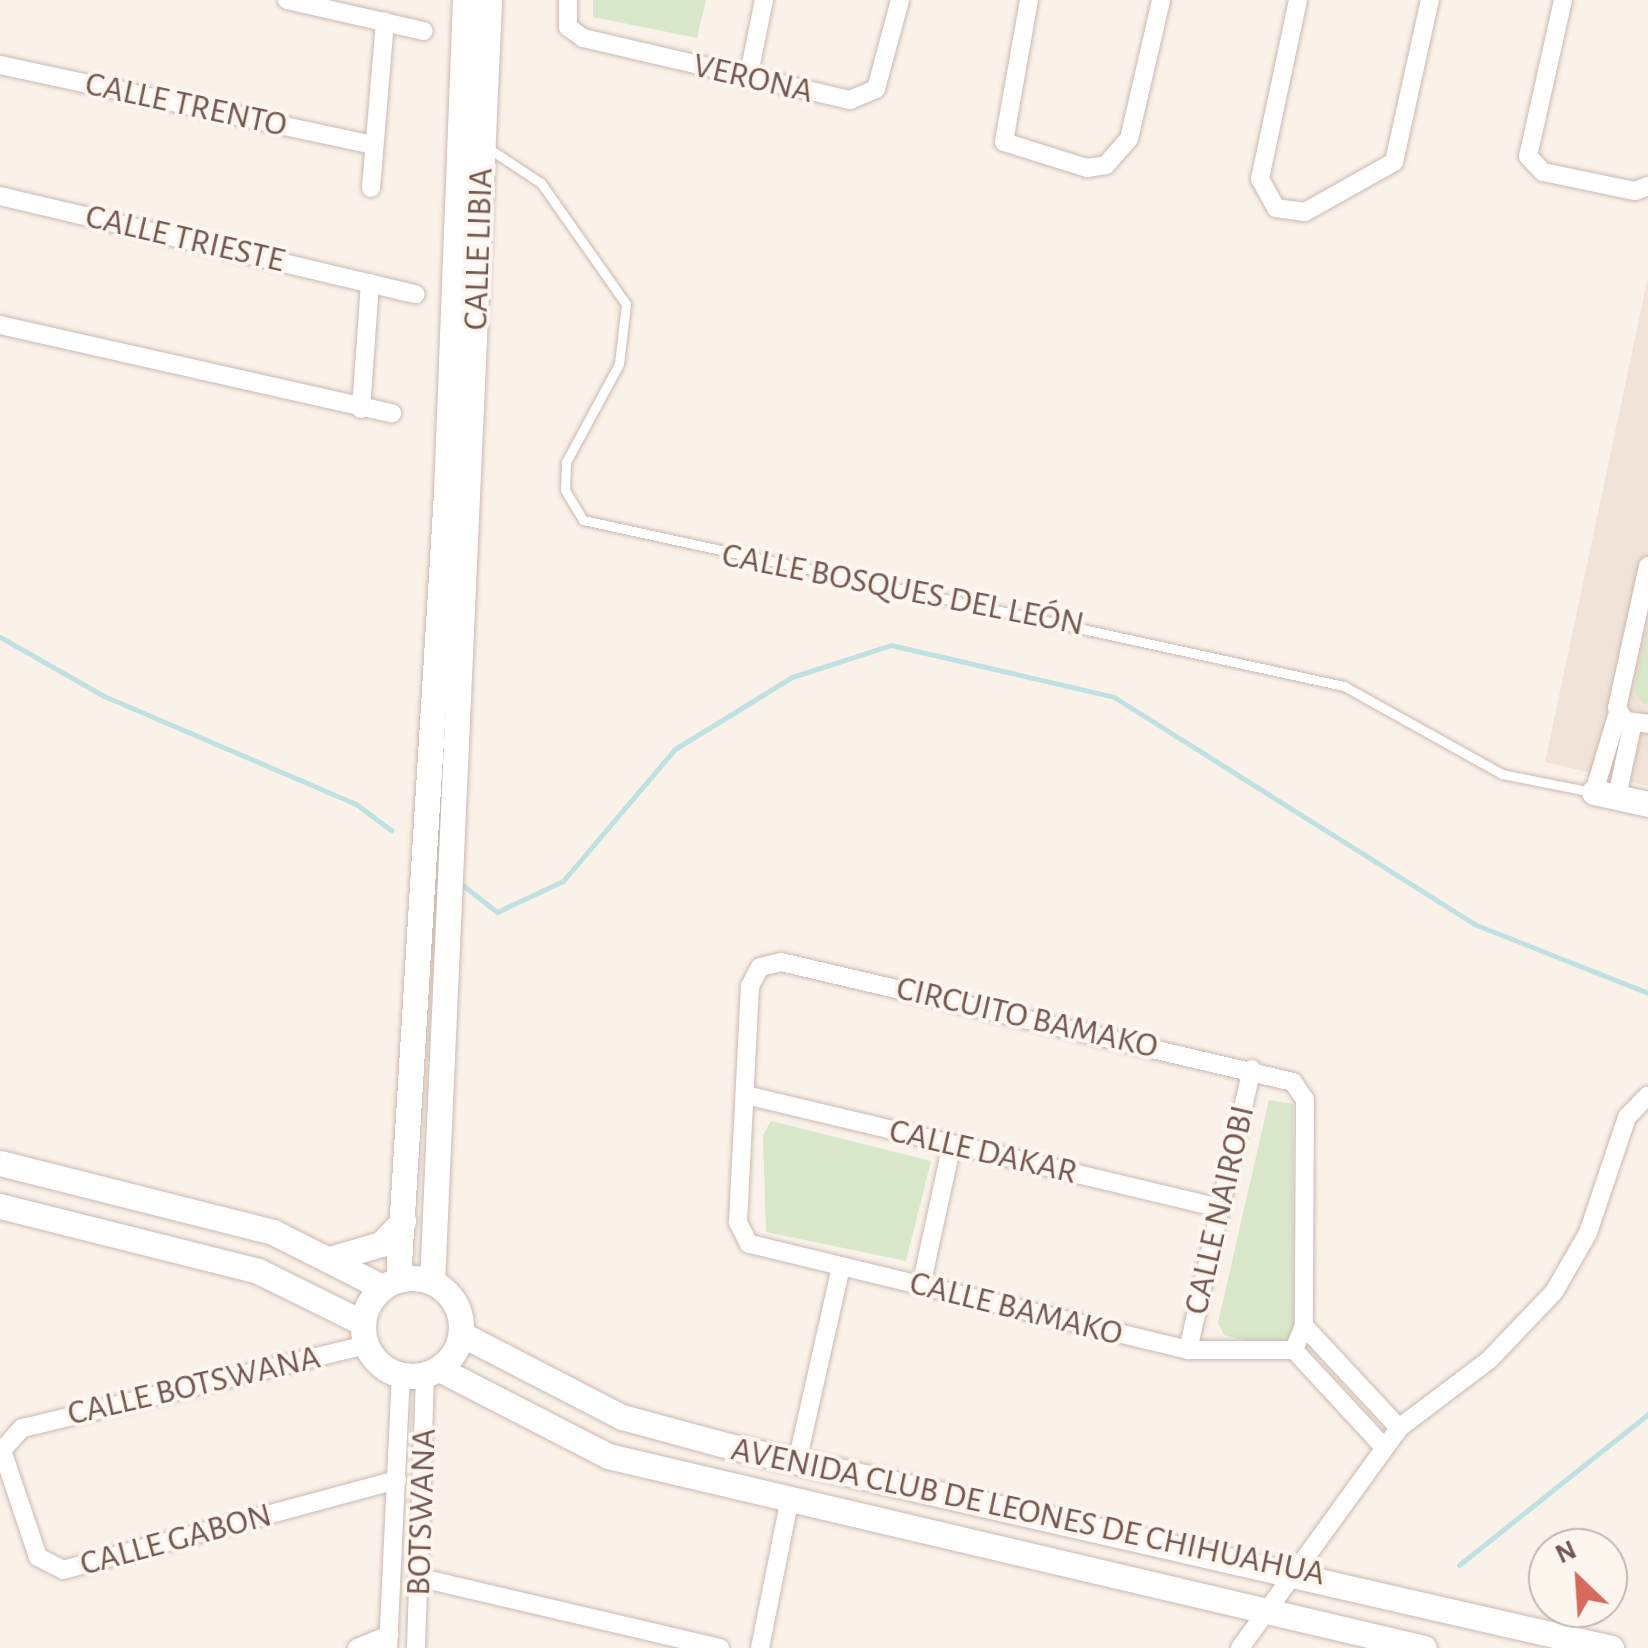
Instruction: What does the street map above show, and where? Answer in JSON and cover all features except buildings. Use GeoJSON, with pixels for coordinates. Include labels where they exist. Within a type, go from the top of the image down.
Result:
{"type":"FeatureCollection","features":[{"type":"Feature","properties":{"kind":"street"},"geometry":{"type":"LineString","coordinates":[[287,0],[424,32]]}},
{"type":"Feature","properties":{"kind":"street","name":"CALLE LIBIA"},"geometry":{"type":"LineString","coordinates":[[457,495],[465,0]]}},
{"type":"Feature","properties":{"kind":"street","name":"CALLE LIBIA"},"geometry":{"type":"LineString","coordinates":[[457,495],[483,145],[489,0]]}},
{"type":"Feature","properties":{"kind":"street","name":"VERONA"},"geometry":{"type":"LineString","coordinates":[[568,0],[568,27],[583,38],[748,79],[866,98],[886,68],[900,0]]}},
{"type":"Feature","properties":{"kind":"street"},"geometry":{"type":"LineString","coordinates":[[748,79],[764,0]]}},
{"type":"Feature","properties":{"kind":"street"},"geometry":{"type":"LineString","coordinates":[[1029,0],[1002,128],[1014,150],[1106,165],[1129,139],[1161,0]]}},
{"type":"Feature","properties":{"kind":"street"},"geometry":{"type":"LineString","coordinates":[[1298,0],[1260,179],[1276,208],[1305,212],[1394,162],[1430,0]]}},
{"type":"Feature","properties":{"kind":"street"},"geometry":{"type":"LineString","coordinates":[[1562,0],[1528,156],[1543,172],[1635,192],[1648,186]]}},
{"type":"Feature","properties":{"kind":"street"},"geometry":{"type":"LineString","coordinates":[[371,188],[385,22]]}},
{"type":"Feature","properties":{"kind":"street","name":"CALLE TRENTO"},"geometry":{"type":"LineString","coordinates":[[0,64],[372,146]]}},
{"type":"Feature","properties":{"kind":"street","name":"CALLE TRIESTE"},"geometry":{"type":"LineString","coordinates":[[0,196],[416,294]]}},
{"type":"Feature","properties":{"kind":"street"},"geometry":{"type":"LineString","coordinates":[[361,409],[370,283]]}},
{"type":"Feature","properties":{"kind":"street"},"geometry":{"type":"LineString","coordinates":[[0,324],[392,413]]}},
{"type":"Feature","properties":{"kind":"street"},"geometry":{"type":"LineString","coordinates":[[364,1334],[390,1284],[403,1221],[457,495]]}},
{"type":"Feature","properties":{"kind":"street"},"geometry":{"type":"LineString","coordinates":[[432,1282],[457,495]]}},
{"type":"Feature","properties":{"kind":"street"},"geometry":{"type":"LineString","coordinates":[[1606,794],[1633,720],[1648,566]]}},
{"type":"Feature","properties":{"kind":"street","name":"CALLE BOSQUES DEL LEÓN"},"geometry":{"type":"LineString","coordinates":[[1606,794],[1648,804]]}},
{"type":"Feature","properties":{"kind":"street","name":"CIRCUITO BAMAKO"},"geometry":{"type":"LineString","coordinates":[[760,967],[781,962],[1252,1069],[1293,1082],[1304,1100],[1304,1326]]}},
{"type":"Feature","properties":{"kind":"street","name":"CALLE BAMAKO"},"geometry":{"type":"LineString","coordinates":[[760,967],[750,986],[743,1238],[841,1267],[1188,1350],[1294,1350]]}},
{"type":"Feature","properties":{"kind":"street","name":"CALLE NAIROBI"},"geometry":{"type":"LineString","coordinates":[[1188,1350],[1252,1069]]}},
{"type":"Feature","properties":{"kind":"street","name":"CALLE DAKAR"},"geometry":{"type":"LineString","coordinates":[[746,1095],[1221,1208]]}},
{"type":"Feature","properties":{"kind":"street"},"geometry":{"type":"LineString","coordinates":[[1240,1648],[1383,1446],[1399,1428],[1488,1360],[1554,1292],[1588,1233],[1626,1117],[1648,1095]]}},
{"type":"Feature","properties":{"kind":"street"},"geometry":{"type":"LineString","coordinates":[[921,1286],[952,1144]]}},
{"type":"Feature","properties":{"kind":"street"},"geometry":{"type":"LineString","coordinates":[[0,1163],[221,1216],[390,1284],[432,1282],[456,1303],[462,1334],[422,1373],[258,1271],[0,1206]]}},
{"type":"Feature","properties":{"kind":"street"},"geometry":{"type":"LineString","coordinates":[[330,1258],[381,1244],[403,1221]]}},
{"type":"Feature","properties":{"kind":"street"},"geometry":{"type":"LineString","coordinates":[[797,1462],[841,1267]]}},
{"type":"Feature","properties":{"kind":"street"},"geometry":{"type":"LineString","coordinates":[[1383,1446],[1294,1350],[1304,1326],[1399,1428]]}},
{"type":"Feature","properties":{"kind":"street","name":"CALLE BOTSWANA"},"geometry":{"type":"LineString","coordinates":[[22,1428],[364,1334]]}},
{"type":"Feature","properties":{"kind":"street","name":"AVENIDA CLUB DE LEONES DE CHIHUAHUA"},"geometry":{"type":"LineString","coordinates":[[462,1334],[622,1417],[797,1462],[1296,1570],[1571,1644],[1610,1648]]}},
{"type":"Feature","properties":{"kind":"street","name":"AVENIDA CLUB DE LEONES DE CHIHUAHUA"},"geometry":{"type":"LineString","coordinates":[[422,1373],[608,1456],[790,1502],[1424,1648]]}},
{"type":"Feature","properties":{"kind":"street","name":"BOTSWANA"},"geometry":{"type":"LineString","coordinates":[[388,1642],[397,1480],[422,1373]]}},
{"type":"Feature","properties":{"kind":"street","name":"BOTSWANA"},"geometry":{"type":"LineString","coordinates":[[416,1648],[421,1578],[422,1373]]}},
{"type":"Feature","properties":{"kind":"street","name":"CALLE GABON"},"geometry":{"type":"LineString","coordinates":[[22,1428],[2,1450],[38,1557],[64,1570],[397,1480]]}},
{"type":"Feature","properties":{"kind":"street"},"geometry":{"type":"LineString","coordinates":[[760,1648],[790,1502]]}},
{"type":"Feature","properties":{"kind":"street"},"geometry":{"type":"LineString","coordinates":[[421,1578],[720,1648]]}},
{"type":"Feature","properties":{"kind":"street"},"geometry":{"type":"LineString","coordinates":[[356,1648],[388,1642]]}},
{"type":"Feature","properties":{"kind":"lane","name":"CALLE BOSQUES DEL LEÓN"},"geometry":{"type":"LineString","coordinates":[[483,145],[541,183],[626,304],[619,364],[566,462],[565,490],[583,520],[1344,686],[1502,774],[1606,794]]}},
{"type":"Feature","properties":{"kind":"shaded area"},"geometry":{"type":"Polygon","coordinates":[[[1648,277],[1648,786],[1545,762],[1648,277]]]}},
{"type":"Feature","properties":{"kind":"green space"},"geometry":{"type":"Polygon","coordinates":[[[593,0],[706,0],[697,38],[593,17],[593,0]]]}},
{"type":"Feature","properties":{"kind":"green space"},"geometry":{"type":"Polygon","coordinates":[[[1648,623],[1648,703],[1644,704],[1634,691],[1648,623]]]}},
{"type":"Feature","properties":{"kind":"green space"},"geometry":{"type":"Polygon","coordinates":[[[1269,1100],[1293,1104],[1294,1337],[1285,1350],[1224,1335],[1218,1323],[1269,1100]]]}},
{"type":"Feature","properties":{"kind":"green space"},"geometry":{"type":"Polygon","coordinates":[[[771,1121],[931,1161],[906,1261],[766,1232],[763,1135],[771,1121]]]}},
{"type":"Feature","properties":{"kind":"waterway"},"geometry":{"type":"LineString","coordinates":[[0,637],[104,696],[356,804],[391,830]]}},
{"type":"Feature","properties":{"kind":"waterway"},"geometry":{"type":"LineString","coordinates":[[460,883],[497,912],[563,881],[675,749],[792,677],[891,645],[1114,697],[1474,924],[1648,993]]}},
{"type":"Feature","properties":{"kind":"waterway"},"geometry":{"type":"LineString","coordinates":[[1459,1565],[1648,1414]]}}]}
